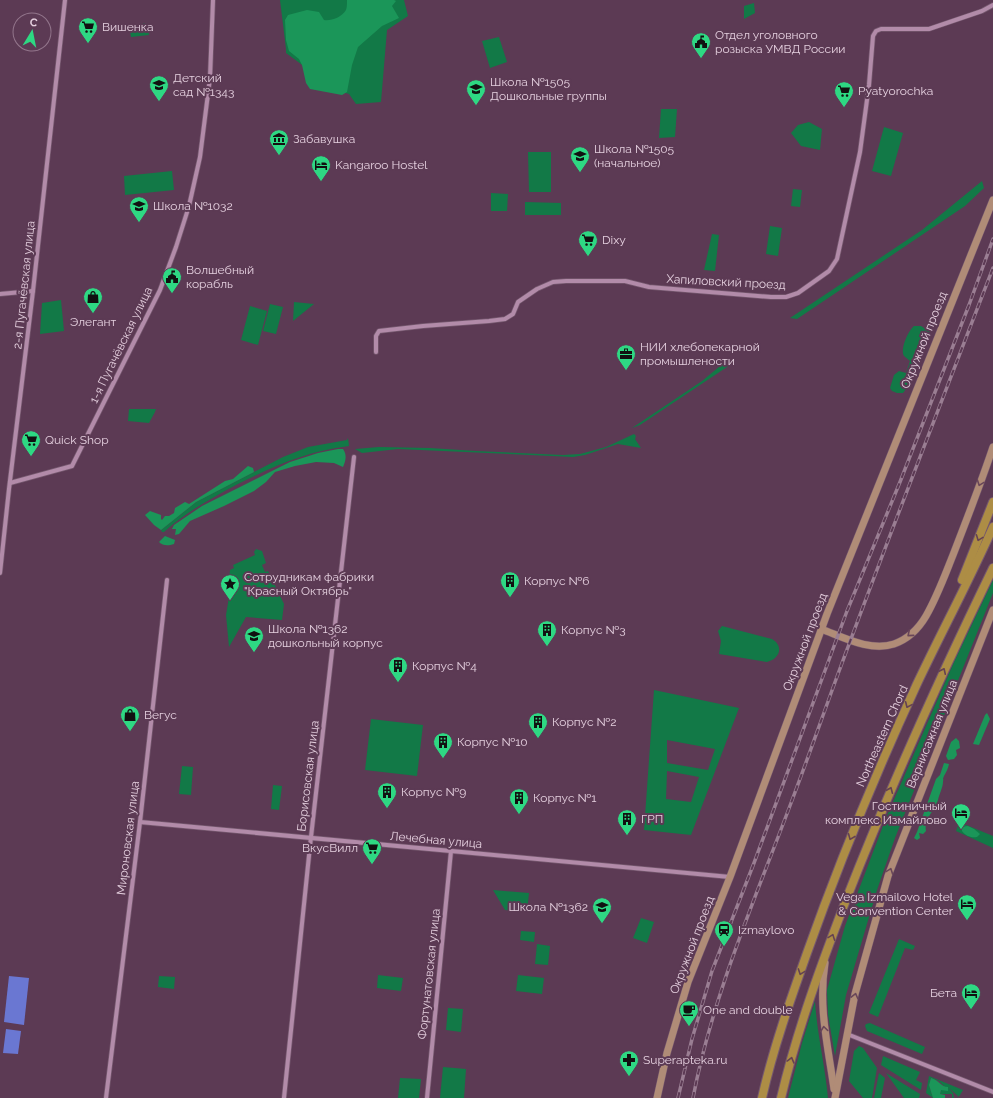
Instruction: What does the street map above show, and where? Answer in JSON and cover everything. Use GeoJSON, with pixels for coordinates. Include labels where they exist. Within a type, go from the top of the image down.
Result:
{"type":"FeatureCollection","features":[{"type":"Feature","properties":{"kind":"main road"},"geometry":{"type":"LineString","coordinates":[[943,631],[993,502]]}},
{"type":"Feature","properties":{"kind":"main road","name":"Northeastern Chord"},"geometry":{"type":"LineString","coordinates":[[762,1098],[780,1032],[817,925],[859,817],[888,750],[993,527]]}},
{"type":"Feature","properties":{"kind":"main road"},"geometry":{"type":"LineString","coordinates":[[781,1098],[798,1035],[827,951],[876,824],[902,762],[993,568]]}},
{"type":"Feature","properties":{"kind":"street","name":"2-я Пугачёвская улица"},"geometry":{"type":"LineString","coordinates":[[0,573],[33,291],[64,0]]}},
{"type":"Feature","properties":{"kind":"street","name":"1-я Пугачёвская улица"},"geometry":{"type":"LineString","coordinates":[[10,483],[72,466],[166,277],[189,206],[200,157],[210,71],[212,0]]}},
{"type":"Feature","properties":{"kind":"street","name":"Хапиловский проезд"},"geometry":{"type":"LineString","coordinates":[[376,352],[376,336],[378,331],[505,319],[513,314],[518,302],[537,289],[553,282],[573,280],[625,281],[649,287],[771,297],[786,297],[798,293],[829,271],[837,259],[860,152],[869,85],[873,36],[876,31],[881,29],[930,29],[982,11],[993,5]]}},
{"type":"Feature","properties":{"kind":"street","name":"Окружной проезд"},"geometry":{"type":"LineString","coordinates":[[657,1098],[666,1053],[688,982],[730,877],[821,629],[993,200]]}},
{"type":"Feature","properties":{"kind":"street"},"geometry":{"type":"LineString","coordinates":[[0,294],[33,291]]}},
{"type":"Feature","properties":{"kind":"street"},"geometry":{"type":"LineString","coordinates":[[821,629],[865,645],[874,646],[893,644],[909,636],[918,628],[933,604],[965,524],[993,447]]}},
{"type":"Feature","properties":{"kind":"street","name":"Борисовская улица"},"geometry":{"type":"LineString","coordinates":[[284,1098],[311,838],[354,457]]}},
{"type":"Feature","properties":{"kind":"street","name":"Мироновская улица"},"geometry":{"type":"LineString","coordinates":[[106,1098],[140,822],[167,580]]}},
{"type":"Feature","properties":{"kind":"street","name":"Вернисажная улица"},"geometry":{"type":"LineString","coordinates":[[835,1097],[846,1034],[855,994],[888,876],[993,610]]}},
{"type":"Feature","properties":{"kind":"street","name":"Лечебная улица"},"geometry":{"type":"LineString","coordinates":[[140,822],[730,877]]}},
{"type":"Feature","properties":{"kind":"street","name":"Фортунатовская улица"},"geometry":{"type":"LineString","coordinates":[[427,1098],[451,851]]}},
{"type":"Feature","properties":{"kind":"street"},"geometry":{"type":"LineString","coordinates":[[827,951],[823,977],[822,1014],[835,1097]]}},
{"type":"Feature","properties":{"kind":"street"},"geometry":{"type":"LineString","coordinates":[[846,1034],[993,1092]]}},
{"type":"Feature","properties":{"kind":"green space"},"geometry":{"type":"Polygon","coordinates":[[[280,0],[404,0],[408,16],[387,30],[381,102],[356,104],[349,94],[336,90],[286,53],[280,0]]]}},
{"type":"Feature","properties":{"kind":"green space"},"geometry":{"type":"Polygon","coordinates":[[[347,0],[394,0],[396,1],[392,6],[399,18],[382,26],[358,47],[352,65],[347,92],[342,95],[310,89],[306,83],[299,59],[289,51],[286,40],[285,20],[288,15],[307,10],[319,12],[324,20],[330,20],[339,17],[346,10],[347,0]]]}},
{"type":"Feature","properties":{"kind":"green space"},"geometry":{"type":"Polygon","coordinates":[[[754,3],[755,13],[744,19],[744,6],[754,3]]]}},
{"type":"Feature","properties":{"kind":"green space"},"geometry":{"type":"Polygon","coordinates":[[[147,23],[149,35],[131,37],[129,25],[147,23]]]}},
{"type":"Feature","properties":{"kind":"green space"},"geometry":{"type":"Polygon","coordinates":[[[499,37],[507,62],[490,68],[482,41],[499,37]]]}},
{"type":"Feature","properties":{"kind":"green space"},"geometry":{"type":"Polygon","coordinates":[[[661,109],[677,109],[675,137],[659,138],[661,109]]]}},
{"type":"Feature","properties":{"kind":"green space"},"geometry":{"type":"Polygon","coordinates":[[[809,122],[822,129],[820,150],[801,146],[791,133],[798,125],[809,122]]]}},
{"type":"Feature","properties":{"kind":"green space"},"geometry":{"type":"Polygon","coordinates":[[[884,127],[903,133],[891,176],[872,171],[884,127]]]}},
{"type":"Feature","properties":{"kind":"green space"},"geometry":{"type":"Polygon","coordinates":[[[528,152],[551,152],[551,192],[529,192],[528,152]]]}},
{"type":"Feature","properties":{"kind":"green space"},"geometry":{"type":"Polygon","coordinates":[[[172,171],[174,190],[125,195],[124,176],[172,171]]]}},
{"type":"Feature","properties":{"kind":"green space"},"geometry":{"type":"Polygon","coordinates":[[[982,181],[984,188],[965,206],[797,319],[790,318],[922,230],[982,181]]]}},
{"type":"Feature","properties":{"kind":"green space"},"geometry":{"type":"Polygon","coordinates":[[[793,189],[802,190],[800,207],[791,206],[793,189]]]}},
{"type":"Feature","properties":{"kind":"green space"},"geometry":{"type":"Polygon","coordinates":[[[491,193],[508,194],[507,211],[491,211],[491,193]]]}},
{"type":"Feature","properties":{"kind":"green space"},"geometry":{"type":"Polygon","coordinates":[[[525,202],[561,203],[561,215],[525,215],[525,202]]]}},
{"type":"Feature","properties":{"kind":"green space"},"geometry":{"type":"Polygon","coordinates":[[[770,226],[782,228],[778,256],[766,254],[770,226]]]}},
{"type":"Feature","properties":{"kind":"green space"},"geometry":{"type":"Polygon","coordinates":[[[712,234],[719,235],[715,271],[704,270],[712,234]]]}},
{"type":"Feature","properties":{"kind":"green space"},"geometry":{"type":"Polygon","coordinates":[[[61,300],[64,331],[40,334],[42,303],[61,300]]]}},
{"type":"Feature","properties":{"kind":"green space"},"geometry":{"type":"Polygon","coordinates":[[[294,302],[314,304],[293,321],[294,302]]]}},
{"type":"Feature","properties":{"kind":"green space"},"geometry":{"type":"Polygon","coordinates":[[[270,304],[283,307],[276,334],[263,331],[270,304]]]}},
{"type":"Feature","properties":{"kind":"green space"},"geometry":{"type":"Polygon","coordinates":[[[250,306],[267,311],[258,345],[241,340],[250,306]]]}},
{"type":"Feature","properties":{"kind":"green space"},"geometry":{"type":"Polygon","coordinates":[[[914,326],[921,326],[929,331],[930,334],[906,389],[903,393],[897,393],[892,391],[890,388],[894,375],[899,371],[906,373],[910,361],[904,356],[903,349],[907,336],[914,326]]]}},
{"type":"Feature","properties":{"kind":"green space"},"geometry":{"type":"Polygon","coordinates":[[[725,362],[731,362],[730,365],[640,425],[632,428],[702,381],[725,362]]]}},
{"type":"Feature","properties":{"kind":"green space"},"geometry":{"type":"Polygon","coordinates":[[[129,409],[156,409],[149,423],[128,421],[129,409]]]}},
{"type":"Feature","properties":{"kind":"green space"},"geometry":{"type":"Polygon","coordinates":[[[634,434],[636,436],[635,439],[641,448],[618,444],[585,455],[573,457],[398,449],[362,453],[355,449],[379,447],[430,448],[563,455],[580,454],[606,447],[634,434]]]}},
{"type":"Feature","properties":{"kind":"green space"},"geometry":{"type":"Polygon","coordinates":[[[348,438],[349,446],[334,448],[291,460],[264,472],[236,485],[198,506],[164,532],[161,530],[196,502],[283,457],[308,447],[347,440],[348,438]]]}},
{"type":"Feature","properties":{"kind":"green space"},"geometry":{"type":"Polygon","coordinates":[[[343,449],[346,455],[343,467],[334,463],[316,462],[275,472],[266,482],[254,491],[190,521],[179,534],[175,535],[176,529],[172,529],[174,525],[202,506],[290,462],[318,453],[343,449]]]}},
{"type":"Feature","properties":{"kind":"green space"},"geometry":{"type":"Polygon","coordinates":[[[248,466],[253,468],[254,472],[196,502],[161,530],[145,515],[150,511],[161,515],[162,520],[165,516],[169,516],[174,513],[175,508],[185,502],[189,504],[225,481],[233,479],[248,466]]]}},
{"type":"Feature","properties":{"kind":"green space"},"geometry":{"type":"Polygon","coordinates":[[[165,536],[175,540],[174,544],[166,545],[159,542],[165,536]]]}},
{"type":"Feature","properties":{"kind":"green space"},"geometry":{"type":"Polygon","coordinates":[[[256,549],[262,551],[266,563],[262,565],[265,572],[268,571],[284,604],[282,620],[246,617],[229,647],[226,615],[229,597],[227,597],[230,570],[234,568],[233,565],[255,555],[254,552],[256,549]]]}},
{"type":"Feature","properties":{"kind":"green space"},"geometry":{"type":"Polygon","coordinates":[[[993,580],[993,593],[895,838],[877,890],[846,995],[835,1056],[828,1015],[827,990],[845,926],[886,818],[954,662],[993,580]]]}},
{"type":"Feature","properties":{"kind":"green space"},"geometry":{"type":"Polygon","coordinates":[[[722,626],[772,639],[778,645],[779,652],[775,658],[767,662],[719,654],[721,641],[718,631],[722,626]]]}},
{"type":"Feature","properties":{"kind":"green space"},"geometry":{"type":"Polygon","coordinates":[[[654,690],[739,708],[691,835],[644,830],[654,690]],[[667,740],[667,763],[708,770],[715,749],[667,740]],[[667,771],[666,799],[691,802],[699,777],[667,771]]]}},
{"type":"Feature","properties":{"kind":"green space"},"geometry":{"type":"Polygon","coordinates":[[[987,713],[990,719],[979,745],[973,744],[985,715],[987,713]]]}},
{"type":"Feature","properties":{"kind":"green space"},"geometry":{"type":"Polygon","coordinates":[[[371,719],[423,725],[417,776],[365,770],[371,719]]]}},
{"type":"Feature","properties":{"kind":"green space"},"geometry":{"type":"Polygon","coordinates":[[[956,738],[959,741],[960,748],[956,750],[957,755],[954,759],[948,760],[946,756],[951,742],[956,738]]]}},
{"type":"Feature","properties":{"kind":"green space"},"geometry":{"type":"Polygon","coordinates":[[[944,763],[949,764],[943,778],[938,800],[926,822],[926,831],[923,834],[919,833],[920,838],[917,840],[914,838],[936,779],[940,775],[944,763]]]}},
{"type":"Feature","properties":{"kind":"green space"},"geometry":{"type":"Polygon","coordinates":[[[182,766],[193,767],[191,795],[179,794],[182,766]]]}},
{"type":"Feature","properties":{"kind":"green space"},"geometry":{"type":"Polygon","coordinates":[[[273,785],[282,786],[279,810],[271,809],[273,785]]]}},
{"type":"Feature","properties":{"kind":"green space"},"geometry":{"type":"Polygon","coordinates":[[[959,822],[993,836],[993,848],[956,831],[959,822]]]}},
{"type":"Feature","properties":{"kind":"green space"},"geometry":{"type":"Polygon","coordinates":[[[968,826],[980,834],[977,837],[970,837],[967,835],[962,831],[962,827],[968,826]]]}},
{"type":"Feature","properties":{"kind":"green space"},"geometry":{"type":"Polygon","coordinates":[[[493,890],[529,893],[527,912],[505,910],[493,890]]]}},
{"type":"Feature","properties":{"kind":"green space"},"geometry":{"type":"Polygon","coordinates":[[[641,918],[654,922],[647,943],[633,938],[641,918]]]}},
{"type":"Feature","properties":{"kind":"green space"},"geometry":{"type":"Polygon","coordinates":[[[521,931],[535,932],[534,942],[520,940],[521,931]]]}},
{"type":"Feature","properties":{"kind":"green space"},"geometry":{"type":"Polygon","coordinates":[[[899,939],[915,946],[913,950],[905,948],[878,1017],[869,1013],[899,939]]]}},
{"type":"Feature","properties":{"kind":"green space"},"geometry":{"type":"Polygon","coordinates":[[[537,944],[550,946],[548,965],[535,964],[537,944]]]}},
{"type":"Feature","properties":{"kind":"green space"},"geometry":{"type":"Polygon","coordinates":[[[378,975],[403,978],[401,991],[377,988],[378,975]]]}},
{"type":"Feature","properties":{"kind":"green space"},"geometry":{"type":"Polygon","coordinates":[[[518,975],[544,978],[542,994],[516,991],[518,975]]]}},
{"type":"Feature","properties":{"kind":"green space"},"geometry":{"type":"Polygon","coordinates":[[[159,976],[175,977],[174,989],[158,987],[159,976]]]}},
{"type":"Feature","properties":{"kind":"green space"},"geometry":{"type":"Polygon","coordinates":[[[815,1001],[817,1025],[828,1098],[788,1098],[802,1043],[815,1001]]]}},
{"type":"Feature","properties":{"kind":"green space"},"geometry":{"type":"Polygon","coordinates":[[[448,1008],[463,1009],[461,1032],[446,1030],[448,1008]]]}},
{"type":"Feature","properties":{"kind":"green space"},"geometry":{"type":"Polygon","coordinates":[[[870,1023],[925,1047],[922,1054],[867,1031],[865,1026],[866,1024],[870,1023]]]}},
{"type":"Feature","properties":{"kind":"green space"},"geometry":{"type":"Polygon","coordinates":[[[859,1046],[863,1048],[877,1068],[872,1098],[863,1098],[849,1081],[854,1051],[859,1046]]]}},
{"type":"Feature","properties":{"kind":"green space"},"geometry":{"type":"Polygon","coordinates":[[[883,1056],[920,1072],[916,1080],[922,1083],[921,1090],[881,1065],[883,1056]]]}},
{"type":"Feature","properties":{"kind":"green space"},"geometry":{"type":"Polygon","coordinates":[[[443,1067],[466,1069],[464,1098],[440,1098],[443,1067]]]}},
{"type":"Feature","properties":{"kind":"green space"},"geometry":{"type":"Polygon","coordinates":[[[879,1073],[885,1078],[881,1098],[874,1098],[879,1073]]]}},
{"type":"Feature","properties":{"kind":"green space"},"geometry":{"type":"Polygon","coordinates":[[[886,1073],[920,1094],[919,1098],[904,1098],[886,1073]]]}},
{"type":"Feature","properties":{"kind":"green space"},"geometry":{"type":"Polygon","coordinates":[[[929,1076],[963,1090],[957,1098],[958,1096],[949,1088],[953,1093],[954,1098],[952,1098],[952,1094],[940,1094],[941,1090],[945,1087],[939,1081],[931,1078],[929,1085],[933,1098],[926,1093],[929,1076]]]}},
{"type":"Feature","properties":{"kind":"green space"},"geometry":{"type":"Polygon","coordinates":[[[400,1078],[421,1079],[419,1098],[398,1098],[400,1078]]]}},
{"type":"Feature","properties":{"kind":"green space"},"geometry":{"type":"Polygon","coordinates":[[[931,1078],[948,1087],[948,1091],[941,1090],[940,1094],[945,1095],[945,1098],[933,1098],[929,1085],[931,1078]]]}},
{"type":"Feature","properties":{"kind":"water"},"geometry":{"type":"Polygon","coordinates":[[[9,976],[29,978],[24,1025],[4,1022],[9,976]]]}},
{"type":"Feature","properties":{"kind":"water"},"geometry":{"type":"Polygon","coordinates":[[[6,1029],[21,1031],[18,1054],[3,1053],[6,1029]]]}},
{"type":"Feature","properties":{"kind":"railway"},"geometry":{"type":"LineString","coordinates":[[678,1098],[692,1039],[712,971],[754,863],[847,611],[900,482],[993,239]]}},
{"type":"Feature","properties":{"kind":"railway"},"geometry":{"type":"LineString","coordinates":[[693,1098],[712,1020],[737,945],[876,572],[993,268]]}},
{"type":"Feature","properties":{"kind":"place","name":"Вишенка"},"geometry":{"type":"Point","coordinates":[88,44]}},
{"type":"Feature","properties":{"kind":"place","name":"Отдел уголовного розыска УМВД России"},"geometry":{"type":"Point","coordinates":[701,59]}},
{"type":"Feature","properties":{"kind":"place","name":"Детский сад №1343"},"geometry":{"type":"Point","coordinates":[159,102]}},
{"type":"Feature","properties":{"kind":"place","name":"Школа №1505 Дошкольные группы"},"geometry":{"type":"Point","coordinates":[476,106]}},
{"type":"Feature","properties":{"kind":"place","name":"Pyatyorochka"},"geometry":{"type":"Point","coordinates":[844,108]}},
{"type":"Feature","properties":{"kind":"place","name":"Забавушка"},"geometry":{"type":"Point","coordinates":[279,156]}},
{"type":"Feature","properties":{"kind":"place","name":"Школа №1505 (начальное)"},"geometry":{"type":"Point","coordinates":[580,173]}},
{"type":"Feature","properties":{"kind":"place","name":"Kangaroo Hostel"},"geometry":{"type":"Point","coordinates":[321,182]}},
{"type":"Feature","properties":{"kind":"place","name":"Школа №1032"},"geometry":{"type":"Point","coordinates":[139,223]}},
{"type":"Feature","properties":{"kind":"place","name":"Dixy"},"geometry":{"type":"Point","coordinates":[588,257]}},
{"type":"Feature","properties":{"kind":"place","name":"Волшебный корабль"},"geometry":{"type":"Point","coordinates":[172,294]}},
{"type":"Feature","properties":{"kind":"place","name":"Элегант"},"geometry":{"type":"Point","coordinates":[93,314]}},
{"type":"Feature","properties":{"kind":"place","name":"НИИ хлебопекарной промышлености"},"geometry":{"type":"Point","coordinates":[626,371]}},
{"type":"Feature","properties":{"kind":"place","name":"Quick Shop"},"geometry":{"type":"Point","coordinates":[31,457]}},
{"type":"Feature","properties":{"kind":"place","name":"Корпус №6"},"geometry":{"type":"Point","coordinates":[510,598]}},
{"type":"Feature","properties":{"kind":"place","name":"Сотрудникам фабрики \"Красный Октябрь\""},"geometry":{"type":"Point","coordinates":[230,601]}},
{"type":"Feature","properties":{"kind":"place","name":"Корпус №3"},"geometry":{"type":"Point","coordinates":[547,647]}},
{"type":"Feature","properties":{"kind":"place","name":"Школа №1362 дошкольный корпус"},"geometry":{"type":"Point","coordinates":[254,653]}},
{"type":"Feature","properties":{"kind":"place","name":"Корпус №4"},"geometry":{"type":"Point","coordinates":[398,683]}},
{"type":"Feature","properties":{"kind":"place","name":"Вегус"},"geometry":{"type":"Point","coordinates":[130,732]}},
{"type":"Feature","properties":{"kind":"place","name":"Корпус №2"},"geometry":{"type":"Point","coordinates":[538,739]}},
{"type":"Feature","properties":{"kind":"place","name":"Корпус №10"},"geometry":{"type":"Point","coordinates":[443,759]}},
{"type":"Feature","properties":{"kind":"place","name":"Корпус №9"},"geometry":{"type":"Point","coordinates":[387,809]}},
{"type":"Feature","properties":{"kind":"place","name":"Корпус №1"},"geometry":{"type":"Point","coordinates":[519,815]}},
{"type":"Feature","properties":{"kind":"place","name":"Гостиничный комплекс Измайлово"},"geometry":{"type":"Point","coordinates":[961,830]}},
{"type":"Feature","properties":{"kind":"place","name":"ГРП"},"geometry":{"type":"Point","coordinates":[627,836]}},
{"type":"Feature","properties":{"kind":"place","name":"ВкусВилл"},"geometry":{"type":"Point","coordinates":[372,865]}},
{"type":"Feature","properties":{"kind":"place","name":"Vega Izmailovo Hotel & Convention Center"},"geometry":{"type":"Point","coordinates":[967,921]}},
{"type":"Feature","properties":{"kind":"place","name":"Школа №1362"},"geometry":{"type":"Point","coordinates":[602,924]}},
{"type":"Feature","properties":{"kind":"place","name":"Izmaylovo"},"geometry":{"type":"Point","coordinates":[724,947]}},
{"type":"Feature","properties":{"kind":"place","name":"Бета"},"geometry":{"type":"Point","coordinates":[971,1010]}},
{"type":"Feature","properties":{"kind":"place","name":"One and double"},"geometry":{"type":"Point","coordinates":[689,1027]}},
{"type":"Feature","properties":{"kind":"place","name":"Superapteka.ru"},"geometry":{"type":"Point","coordinates":[629,1077]}}]}
